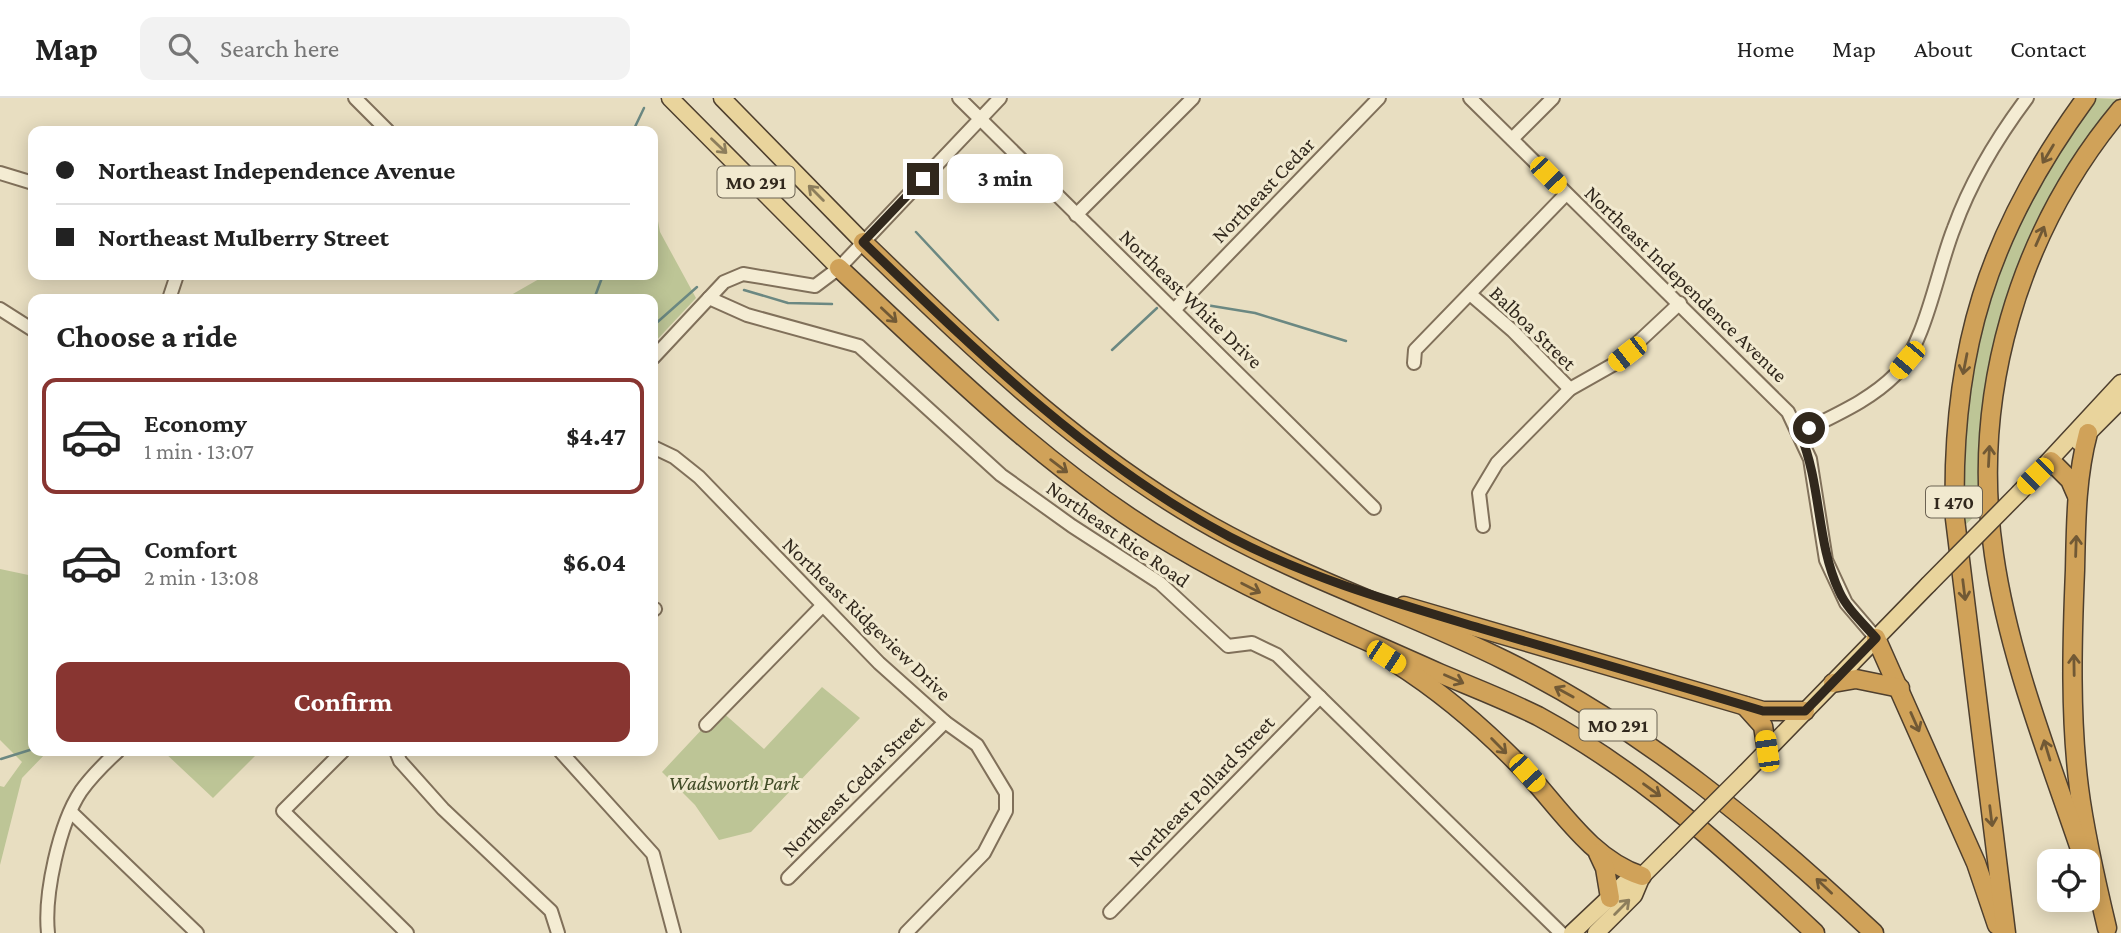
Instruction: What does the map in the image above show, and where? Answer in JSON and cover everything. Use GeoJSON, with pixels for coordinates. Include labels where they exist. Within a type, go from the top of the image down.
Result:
{"type":"FeatureCollection","features":[{"type":"Feature","properties":{"kind":"highway","name":"I 470"},"geometry":{"type":"LineString","coordinates":[[2006,933],[1955,519],[1953,451],[1970,336],[1987,275],[2009,223],[2033,179],[2087,98]]}},
{"type":"Feature","properties":{"kind":"highway","name":"I 470"},"geometry":{"type":"LineString","coordinates":[[2080,849],[2021,666],[1994,557],[1988,478],[1990,424],[1999,362],[2025,270],[2074,173],[2121,109]]}},
{"type":"Feature","properties":{"kind":"highway","name":"MO 291"},"geometry":{"type":"LineString","coordinates":[[863,242],[973,348],[1072,433],[1229,536],[1506,661],[1630,733],[1748,819],[1874,933]]}},
{"type":"Feature","properties":{"kind":"highway","name":"MO 291"},"geometry":{"type":"LineString","coordinates":[[839,268],[997,416],[1115,507],[1174,545],[1250,588],[1536,716],[1600,753],[1658,793],[1710,836],[1815,933]]}},
{"type":"Feature","properties":{"kind":"highway"},"geometry":{"type":"LineString","coordinates":[[2088,433],[2081,459],[2077,496],[2074,601],[2076,747],[2086,834],[2108,931]]}},
{"type":"Feature","properties":{"kind":"highway"},"geometry":{"type":"LineString","coordinates":[[2051,461],[2070,480],[2077,496]]}},
{"type":"Feature","properties":{"kind":"highway"},"geometry":{"type":"LineString","coordinates":[[1322,580],[1763,711],[1805,711]]}},
{"type":"Feature","properties":{"kind":"highway"},"geometry":{"type":"LineString","coordinates":[[1347,632],[1463,712],[1527,773],[1597,850],[1623,870],[1642,876]]}},
{"type":"Feature","properties":{"kind":"highway"},"geometry":{"type":"LineString","coordinates":[[1876,638],[1976,863],[2000,933]]}},
{"type":"Feature","properties":{"kind":"highway"},"geometry":{"type":"LineString","coordinates":[[1833,683],[1856,679],[1900,688]]}},
{"type":"Feature","properties":{"kind":"highway"},"geometry":{"type":"LineString","coordinates":[[1744,705],[1763,726],[1767,751]]}},
{"type":"Feature","properties":{"kind":"highway"},"geometry":{"type":"LineString","coordinates":[[1597,850],[1605,868],[1609,898]]}},
{"type":"Feature","properties":{"kind":"highway"},"geometry":{"type":"LineString","coordinates":[[2100,907],[2108,931]]}},
{"type":"Feature","properties":{"kind":"main road","name":"MO 291"},"geometry":{"type":"LineString","coordinates":[[670,98],[839,268]]}},
{"type":"Feature","properties":{"kind":"main road","name":"MO 291"},"geometry":{"type":"LineString","coordinates":[[722,98],[863,242]]}},
{"type":"Feature","properties":{"kind":"main road"},"geometry":{"type":"LineString","coordinates":[[1597,933],[1634,895],[1642,876],[2051,461],[2061,444],[2121,383]]}},
{"type":"Feature","properties":{"kind":"main road"},"geometry":{"type":"LineString","coordinates":[[2051,461],[2067,453],[2121,400]]}},
{"type":"Feature","properties":{"kind":"main road"},"geometry":{"type":"LineString","coordinates":[[1572,933],[1625,883],[1642,876]]}},
{"type":"Feature","properties":{"kind":"street"},"geometry":{"type":"LineString","coordinates":[[355,98],[383,126]]}},
{"type":"Feature","properties":{"kind":"street","name":"Northeast White Drive"},"geometry":{"type":"LineString","coordinates":[[959,98],[1374,508]]}},
{"type":"Feature","properties":{"kind":"street"},"geometry":{"type":"LineString","coordinates":[[658,353],[724,282],[743,274],[815,286],[839,268],[1000,98]]}},
{"type":"Feature","properties":{"kind":"street"},"geometry":{"type":"LineString","coordinates":[[1076,215],[1193,98]]}},
{"type":"Feature","properties":{"kind":"street","name":"Northeast Cedar"},"geometry":{"type":"LineString","coordinates":[[1175,310],[1379,98]]}},
{"type":"Feature","properties":{"kind":"street","name":"Northeast Independence Avenue"},"geometry":{"type":"LineString","coordinates":[[1470,98],[1788,412],[1800,433],[1816,485],[1826,560],[1846,603],[1876,638]]}},
{"type":"Feature","properties":{"kind":"street"},"geometry":{"type":"LineString","coordinates":[[1512,139],[1553,98]]}},
{"type":"Feature","properties":{"kind":"street"},"geometry":{"type":"LineString","coordinates":[[1800,433],[1867,398],[1907,360],[1917,342],[1942,259],[1963,205],[1985,162],[2027,98]]}},
{"type":"Feature","properties":{"kind":"street"},"geometry":{"type":"LineString","coordinates":[[0,173],[28,181]]}},
{"type":"Feature","properties":{"kind":"street"},"geometry":{"type":"LineString","coordinates":[[1414,363],[1415,350],[1566,194]]}},
{"type":"Feature","properties":{"kind":"street","name":"Balboa Street"},"geometry":{"type":"LineString","coordinates":[[1470,294],[1513,331],[1570,389]]}},
{"type":"Feature","properties":{"kind":"street","name":"Northeast Rice Road"},"geometry":{"type":"LineString","coordinates":[[709,298],[747,315],[859,346],[1001,475],[1072,526],[1160,583],[1228,646],[1252,643],[1278,655],[1562,933]]}},
{"type":"Feature","properties":{"kind":"street"},"geometry":{"type":"LineString","coordinates":[[1483,526],[1479,494],[1497,463],[1570,389],[1616,363],[1680,303]]}},
{"type":"Feature","properties":{"kind":"street"},"geometry":{"type":"LineString","coordinates":[[0,309],[28,327]]}},
{"type":"Feature","properties":{"kind":"street","name":"Northeast Ridgeview Drive"},"geometry":{"type":"LineString","coordinates":[[658,449],[674,457],[699,477],[822,606],[945,722],[977,745],[1006,793],[1006,811],[984,853],[906,933]]}},
{"type":"Feature","properties":{"kind":"street"},"geometry":{"type":"LineString","coordinates":[[706,725],[822,606]]}},
{"type":"Feature","properties":{"kind":"street","name":"Northeast Pollard Street"},"geometry":{"type":"LineString","coordinates":[[1110,912],[1320,697]]}},
{"type":"Feature","properties":{"kind":"street","name":"Northeast Cedar Street"},"geometry":{"type":"LineString","coordinates":[[788,878],[945,722]]}},
{"type":"Feature","properties":{"kind":"street"},"geometry":{"type":"LineString","coordinates":[[48,933],[46,912],[63,831],[80,792],[113,756]]}},
{"type":"Feature","properties":{"kind":"street"},"geometry":{"type":"LineString","coordinates":[[338,756],[282,811],[407,933]]}},
{"type":"Feature","properties":{"kind":"street"},"geometry":{"type":"LineString","coordinates":[[398,756],[443,809],[551,911],[558,933]]}},
{"type":"Feature","properties":{"kind":"street"},"geometry":{"type":"LineString","coordinates":[[565,756],[653,854],[674,933]]}},
{"type":"Feature","properties":{"kind":"street"},"geometry":{"type":"LineString","coordinates":[[71,812],[197,933]]}},
{"type":"Feature","properties":{"kind":"green space"},"geometry":{"type":"Polygon","coordinates":[[[2093,98],[2121,99],[2093,134],[2007,302],[1983,508],[1961,529],[1960,476],[1973,346],[2024,205],[2093,98]]]}},
{"type":"Feature","properties":{"kind":"green space"},"geometry":{"type":"Polygon","coordinates":[[[658,221],[660,232],[696,298],[658,339],[658,294],[513,294],[537,280],[658,280],[658,221]]]}},
{"type":"Feature","properties":{"kind":"green space"},"geometry":{"type":"Polygon","coordinates":[[[0,569],[28,575],[28,756],[43,756],[22,778],[0,865],[0,786],[4,787],[22,762],[0,740],[0,569]]]}},
{"type":"Feature","properties":{"kind":"green space","name":"Wadsworth Park"},"geometry":{"type":"Polygon","coordinates":[[[822,687],[860,718],[751,832],[719,840],[695,805],[662,772],[720,710],[764,749],[822,687]]]}},
{"type":"Feature","properties":{"kind":"green space"},"geometry":{"type":"Polygon","coordinates":[[[168,756],[255,756],[213,798],[168,756]]]}},
{"type":"Feature","properties":{"kind":"waterway"},"geometry":{"type":"LineString","coordinates":[[635,126],[644,108]]}},
{"type":"Feature","properties":{"kind":"waterway"},"geometry":{"type":"LineString","coordinates":[[916,232],[998,320]]}},
{"type":"Feature","properties":{"kind":"waterway"},"geometry":{"type":"LineString","coordinates":[[596,294],[601,280]]}},
{"type":"Feature","properties":{"kind":"waterway"},"geometry":{"type":"LineString","coordinates":[[658,322],[697,287]]}},
{"type":"Feature","properties":{"kind":"waterway"},"geometry":{"type":"LineString","coordinates":[[744,290],[788,303],[832,304]]}},
{"type":"Feature","properties":{"kind":"waterway"},"geometry":{"type":"LineString","coordinates":[[1200,304],[1255,313],[1346,341]]}},
{"type":"Feature","properties":{"kind":"waterway"},"geometry":{"type":"LineString","coordinates":[[1112,350],[1157,308]]}},
{"type":"Feature","properties":{"kind":"waterway"},"geometry":{"type":"LineString","coordinates":[[1,759],[28,751]]}},
{"type":"Feature","properties":{"kind":"route"},"geometry":{"type":"LineString","coordinates":[[923,179],[863,242],[973,348],[1072,433],[1167,499],[1229,536],[1322,580],[1763,711],[1805,711],[1876,638],[1839,593],[1826,560],[1816,485],[1800,433],[1809,428]]}}]}
